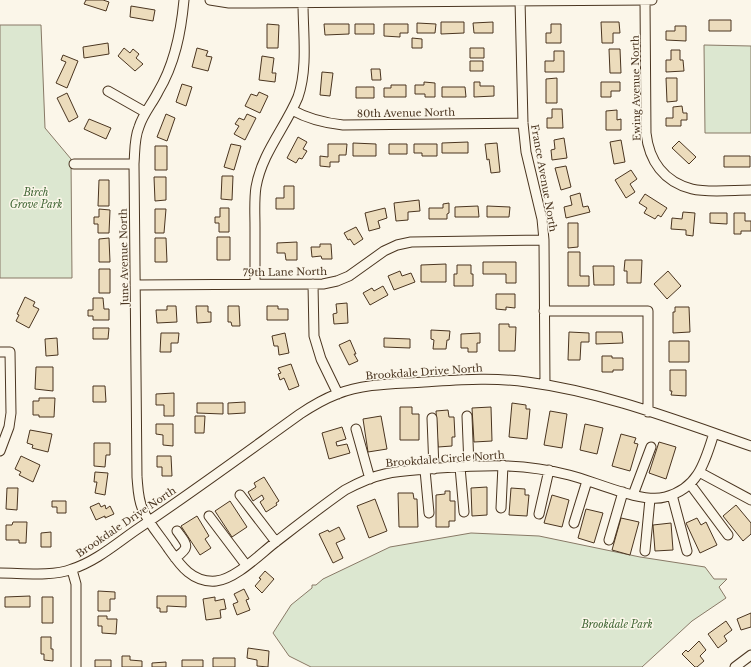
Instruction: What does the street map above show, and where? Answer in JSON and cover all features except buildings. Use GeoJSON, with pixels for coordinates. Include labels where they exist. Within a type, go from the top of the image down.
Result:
{"type":"FeatureCollection","features":[{"type":"Feature","properties":{"kind":"street","name":"June Avenue North"},"geometry":{"type":"LineString","coordinates":[[149,522],[142,509],[138,494],[137,478],[135,141],[138,128],[145,112],[158,92],[169,69],[177,46],[184,0]]}},
{"type":"Feature","properties":{"kind":"street"},"geometry":{"type":"LineString","coordinates":[[210,0],[228,3],[652,0]]}},
{"type":"Feature","properties":{"kind":"street","name":"Ewing Avenue North"},"geometry":{"type":"LineString","coordinates":[[645,0],[646,133],[648,147],[653,160],[661,172],[670,180],[693,189],[751,190]]}},
{"type":"Feature","properties":{"kind":"street","name":"France Avenue North"},"geometry":{"type":"LineString","coordinates":[[520,1],[522,123],[526,152],[542,219],[544,240],[545,384]]}},
{"type":"Feature","properties":{"kind":"street"},"geometry":{"type":"LineString","coordinates":[[255,284],[256,187],[269,148],[292,110],[302,82],[303,3]]}},
{"type":"Feature","properties":{"kind":"street"},"geometry":{"type":"LineString","coordinates":[[108,91],[145,112]]}},
{"type":"Feature","properties":{"kind":"street","name":"80th Avenue North"},"geometry":{"type":"LineString","coordinates":[[292,110],[316,121],[343,124],[522,123]]}},
{"type":"Feature","properties":{"kind":"street"},"geometry":{"type":"LineString","coordinates":[[74,164],[134,164]]}},
{"type":"Feature","properties":{"kind":"street","name":"79th Lane North"},"geometry":{"type":"LineString","coordinates":[[135,285],[313,284],[337,281],[349,276],[384,251],[397,245],[411,242],[544,240]]}},
{"type":"Feature","properties":{"kind":"street"},"geometry":{"type":"LineString","coordinates":[[313,284],[314,336],[321,359],[338,394]]}},
{"type":"Feature","properties":{"kind":"street"},"geometry":{"type":"LineString","coordinates":[[544,311],[648,311],[648,412]]}},
{"type":"Feature","properties":{"kind":"street"},"geometry":{"type":"LineString","coordinates":[[0,352],[10,352],[11,413],[9,427],[0,451]]}},
{"type":"Feature","properties":{"kind":"street","name":"Brookdale Drive North"},"geometry":{"type":"LineString","coordinates":[[0,573],[46,573],[72,570],[98,556],[149,522],[300,414],[318,403],[338,394],[357,388],[378,384],[499,379],[545,384],[578,390],[751,446]]}},
{"type":"Feature","properties":{"kind":"street"},"geometry":{"type":"LineString","coordinates":[[464,512],[467,416]]}},
{"type":"Feature","properties":{"kind":"street"},"geometry":{"type":"LineString","coordinates":[[429,513],[429,469],[432,418]]}},
{"type":"Feature","properties":{"kind":"street"},"geometry":{"type":"LineString","coordinates":[[356,429],[370,479]]}},
{"type":"Feature","properties":{"kind":"street","name":"Brookdale Circle North"},"geometry":{"type":"LineString","coordinates":[[149,522],[186,571],[195,577],[216,581],[227,578],[246,565],[345,490],[384,474],[429,469],[503,465],[529,467],[549,470],[650,499],[664,498],[687,487],[690,484],[703,466],[714,434]]}},
{"type":"Feature","properties":{"kind":"street"},"geometry":{"type":"LineString","coordinates":[[633,495],[650,447]]}},
{"type":"Feature","properties":{"kind":"street"},"geometry":{"type":"LineString","coordinates":[[502,508],[503,465]]}},
{"type":"Feature","properties":{"kind":"street"},"geometry":{"type":"LineString","coordinates":[[539,514],[549,470]]}},
{"type":"Feature","properties":{"kind":"street"},"geometry":{"type":"LineString","coordinates":[[699,472],[751,500]]}},
{"type":"Feature","properties":{"kind":"street"},"geometry":{"type":"LineString","coordinates":[[574,523],[587,481]]}},
{"type":"Feature","properties":{"kind":"street"},"geometry":{"type":"LineString","coordinates":[[690,484],[728,535]]}},
{"type":"Feature","properties":{"kind":"street"},"geometry":{"type":"LineString","coordinates":[[609,540],[622,492]]}},
{"type":"Feature","properties":{"kind":"street"},"geometry":{"type":"LineString","coordinates":[[240,495],[276,542]]}},
{"type":"Feature","properties":{"kind":"street"},"geometry":{"type":"LineString","coordinates":[[672,495],[687,551]]}},
{"type":"Feature","properties":{"kind":"street"},"geometry":{"type":"LineString","coordinates":[[645,552],[650,499]]}},
{"type":"Feature","properties":{"kind":"street"},"geometry":{"type":"LineString","coordinates":[[209,516],[246,565]]}},
{"type":"Feature","properties":{"kind":"street"},"geometry":{"type":"LineString","coordinates":[[176,558],[186,549],[186,544],[177,531]]}},
{"type":"Feature","properties":{"kind":"street"},"geometry":{"type":"LineString","coordinates":[[72,570],[76,584],[76,667]]}},
{"type":"Feature","properties":{"kind":"street"},"geometry":{"type":"LineString","coordinates":[[734,667],[751,655]]}},
{"type":"Feature","properties":{"kind":"green space","name":"Birch Grove Park"},"geometry":{"type":"Polygon","coordinates":[[[0,25],[41,25],[45,128],[71,159],[72,278],[0,278],[0,25]]]}},
{"type":"Feature","properties":{"kind":"green space"},"geometry":{"type":"Polygon","coordinates":[[[704,45],[751,46],[751,133],[705,133],[704,45]]]}},
{"type":"Feature","properties":{"kind":"green space","name":"Brookdale Park"},"geometry":{"type":"Polygon","coordinates":[[[471,533],[539,536],[640,557],[705,567],[714,579],[727,579],[719,587],[726,598],[692,621],[642,667],[311,667],[289,656],[273,633],[291,605],[312,588],[312,585],[316,585],[323,579],[390,547],[471,533]]]}}]}
